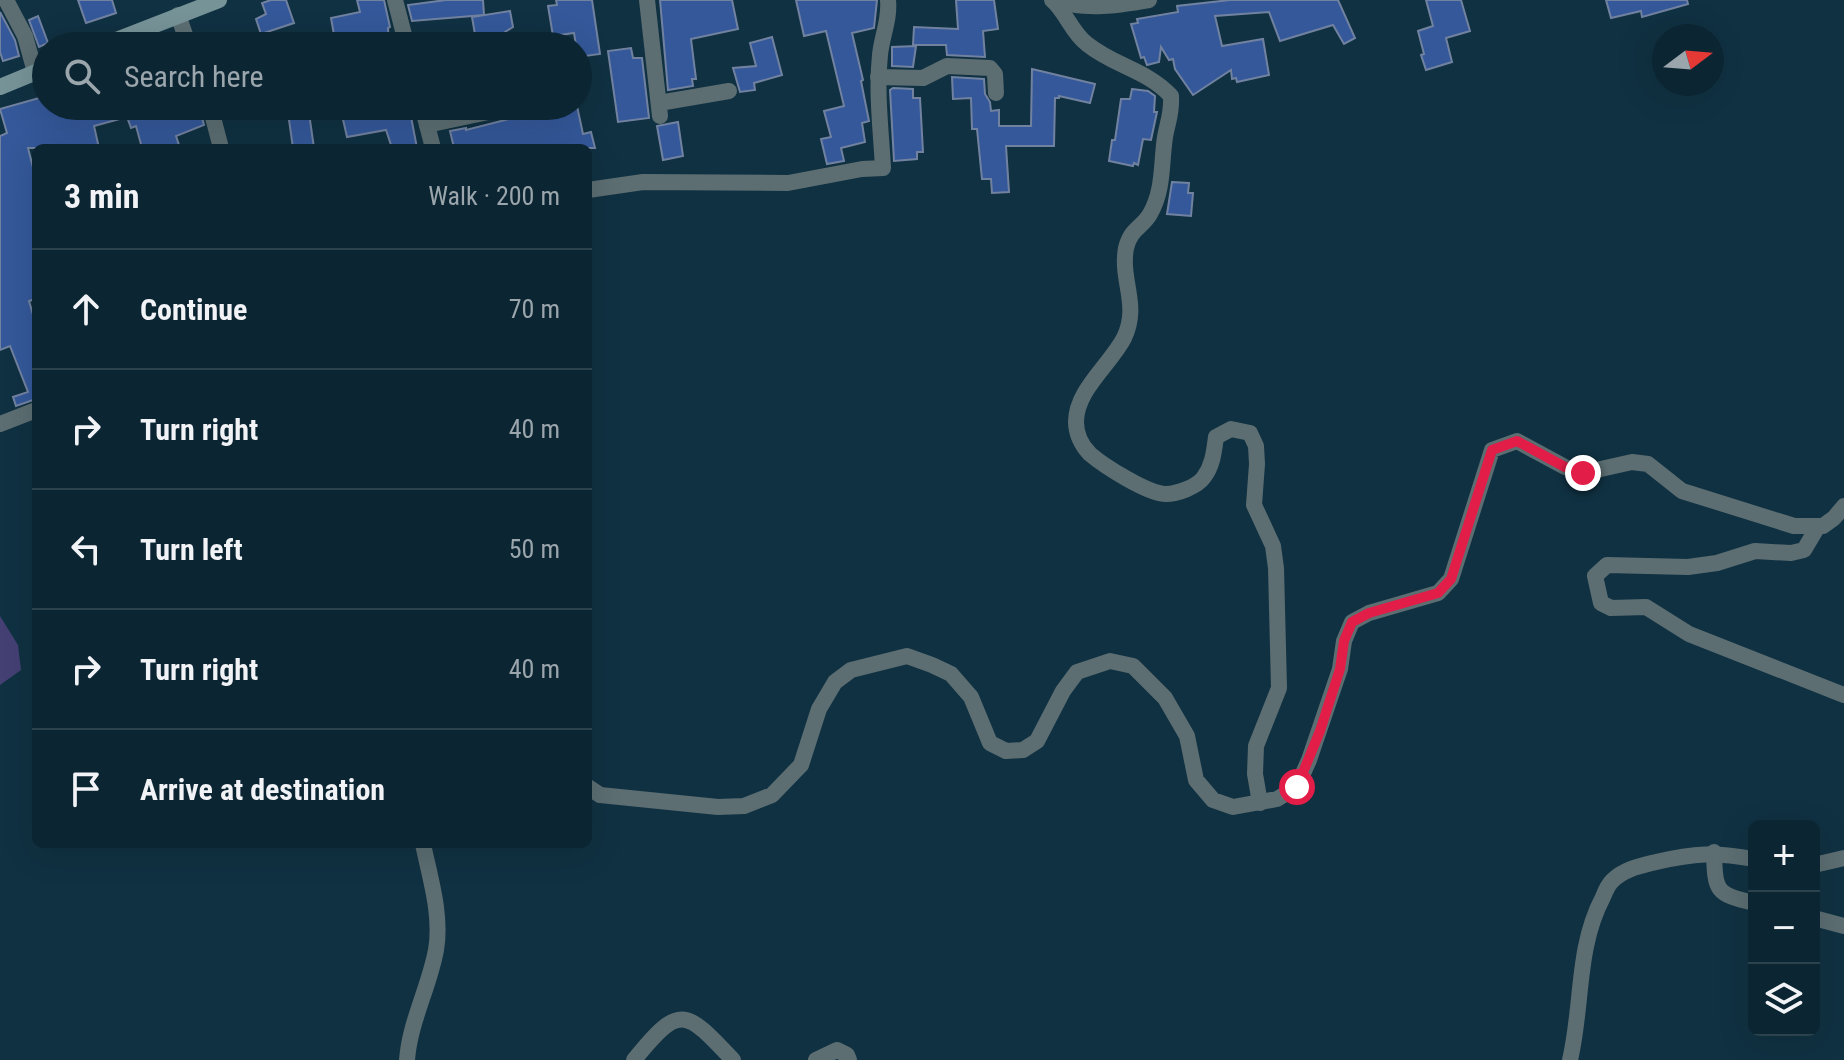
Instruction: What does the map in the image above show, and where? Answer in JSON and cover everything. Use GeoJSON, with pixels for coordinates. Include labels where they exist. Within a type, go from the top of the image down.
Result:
{"type":"FeatureCollection","features":[{"type":"Feature","properties":{"kind":"main road"},"geometry":{"type":"LineString","coordinates":[[136,32],[219,0]]}},
{"type":"Feature","properties":{"kind":"main road"},"geometry":{"type":"LineString","coordinates":[[0,87],[32,74]]}},
{"type":"Feature","properties":{"kind":"street"},"geometry":{"type":"LineString","coordinates":[[6,0],[32,51]]}},
{"type":"Feature","properties":{"kind":"street"},"geometry":{"type":"LineString","coordinates":[[395,0],[403,32]]}},
{"type":"Feature","properties":{"kind":"street"},"geometry":{"type":"LineString","coordinates":[[647,0],[660,110],[729,91]]}},
{"type":"Feature","properties":{"kind":"street"},"geometry":{"type":"LineString","coordinates":[[592,189],[643,182],[788,183],[883,168],[878,77],[880,51],[890,16],[888,0]]}},
{"type":"Feature","properties":{"kind":"street"},"geometry":{"type":"LineString","coordinates":[[1055,0],[1090,5],[1149,0]]}},
{"type":"Feature","properties":{"kind":"street"},"geometry":{"type":"LineString","coordinates":[[1055,0],[1083,42],[1110,60],[1158,81],[1171,96],[1172,114],[1163,154],[1164,173],[1150,216],[1134,228],[1126,248],[1125,266],[1132,317],[1123,339],[1082,398],[1075,421],[1079,439],[1090,454],[1146,489],[1165,494],[1183,490],[1203,480],[1212,463],[1216,437],[1231,429],[1250,433],[1256,446],[1254,505],[1273,546],[1276,568],[1279,688],[1256,746],[1255,774],[1260,803]]}},
{"type":"Feature","properties":{"kind":"street"},"geometry":{"type":"LineString","coordinates":[[178,15],[184,32]]}},
{"type":"Feature","properties":{"kind":"street"},"geometry":{"type":"LineString","coordinates":[[878,77],[923,78],[947,66],[990,68],[995,74],[996,93]]}},
{"type":"Feature","properties":{"kind":"street"},"geometry":{"type":"LineString","coordinates":[[214,120],[220,144]]}},
{"type":"Feature","properties":{"kind":"street"},"geometry":{"type":"LineString","coordinates":[[426,120],[432,144]]}},
{"type":"Feature","properties":{"kind":"street"},"geometry":{"type":"LineString","coordinates":[[427,125],[450,120]]}},
{"type":"Feature","properties":{"kind":"street"},"geometry":{"type":"LineString","coordinates":[[0,424],[32,412]]}},
{"type":"Feature","properties":{"kind":"street"},"geometry":{"type":"LineString","coordinates":[[592,790],[600,795],[718,807],[744,806],[772,795],[801,765],[819,709],[835,682],[851,670],[907,656],[951,674],[971,697],[990,743],[1006,751],[1023,750],[1037,741],[1063,691],[1077,672],[1110,661],[1133,666],[1165,698],[1187,736],[1196,780],[1213,800],[1233,807],[1260,803],[1277,799],[1297,787],[1320,731],[1352,622],[1369,613],[1438,593],[1451,579],[1492,450],[1505,443],[1517,441],[1565,467],[1583,473],[1632,462],[1648,464],[1682,491],[1794,526],[1817,528]]}},
{"type":"Feature","properties":{"kind":"street"},"geometry":{"type":"LineString","coordinates":[[1844,506],[1834,518],[1817,528],[1804,550],[1791,553],[1755,551],[1717,563],[1688,567],[1607,565],[1595,576],[1601,603],[1611,608],[1646,607],[1689,634],[1844,695]]}},
{"type":"Feature","properties":{"kind":"street"},"geometry":{"type":"LineString","coordinates":[[407,1060],[408,1038],[436,951],[438,928],[424,848]]}},
{"type":"Feature","properties":{"kind":"street"},"geometry":{"type":"LineString","coordinates":[[1570,1060],[1585,944],[1592,917],[1611,882],[1631,868],[1685,855],[1714,852],[1748,858]]}},
{"type":"Feature","properties":{"kind":"street"},"geometry":{"type":"LineString","coordinates":[[1714,852],[1716,886],[1723,895],[1748,901]]}},
{"type":"Feature","properties":{"kind":"street"},"geometry":{"type":"LineString","coordinates":[[1820,864],[1844,858]]}},
{"type":"Feature","properties":{"kind":"street"},"geometry":{"type":"LineString","coordinates":[[1820,920],[1844,926]]}},
{"type":"Feature","properties":{"kind":"street"},"geometry":{"type":"LineString","coordinates":[[634,1060],[660,1028],[679,1018],[695,1021],[733,1060]]}},
{"type":"Feature","properties":{"kind":"street"},"geometry":{"type":"LineString","coordinates":[[816,1060],[837,1050],[847,1055],[849,1060]]}},
{"type":"Feature","properties":{"kind":"shaded area"},"geometry":{"type":"Polygon","coordinates":[[[0,616],[18,645],[21,670],[0,685],[0,616]]]}},
{"type":"Feature","properties":{"kind":"building"},"geometry":{"type":"Polygon","coordinates":[[[78,0],[112,0],[116,13],[86,23],[78,0]]]}},
{"type":"Feature","properties":{"kind":"building"},"geometry":{"type":"Polygon","coordinates":[[[286,0],[294,23],[260,32],[256,19],[266,14],[262,3],[286,0]]]}},
{"type":"Feature","properties":{"kind":"building"},"geometry":{"type":"Polygon","coordinates":[[[357,0],[384,0],[390,27],[388,32],[334,32],[331,18],[360,12],[357,0]]]}},
{"type":"Feature","properties":{"kind":"building"},"geometry":{"type":"Polygon","coordinates":[[[446,0],[483,0],[484,15],[412,21],[408,5],[446,0]]]}},
{"type":"Feature","properties":{"kind":"building"},"geometry":{"type":"Polygon","coordinates":[[[556,0],[592,0],[600,54],[592,55],[592,32],[552,32],[548,6],[557,5],[556,0]]]}},
{"type":"Feature","properties":{"kind":"building"},"geometry":{"type":"Polygon","coordinates":[[[660,0],[732,0],[738,29],[691,39],[696,79],[692,79],[693,86],[668,90],[660,0]]]}},
{"type":"Feature","properties":{"kind":"building"},"geometry":{"type":"Polygon","coordinates":[[[796,0],[877,0],[874,28],[852,33],[869,121],[862,123],[865,142],[841,148],[844,161],[827,164],[821,139],[831,137],[824,111],[844,106],[826,31],[804,36],[796,0]]]}},
{"type":"Feature","properties":{"kind":"building"},"geometry":{"type":"Polygon","coordinates":[[[956,0],[994,0],[998,29],[983,31],[985,57],[947,55],[946,45],[913,45],[914,27],[958,29],[956,0]]]}},
{"type":"Feature","properties":{"kind":"building"},"geometry":{"type":"Polygon","coordinates":[[[1230,0],[1338,0],[1355,38],[1344,44],[1333,25],[1280,41],[1269,12],[1215,16],[1222,46],[1263,39],[1269,75],[1237,82],[1236,78],[1232,79],[1231,70],[1193,95],[1175,69],[1173,59],[1169,60],[1161,47],[1159,62],[1147,65],[1144,57],[1141,58],[1131,24],[1138,23],[1137,19],[1178,12],[1177,6],[1230,0]]]}},
{"type":"Feature","properties":{"kind":"building"},"geometry":{"type":"Polygon","coordinates":[[[1426,0],[1461,0],[1470,31],[1446,38],[1452,62],[1426,70],[1418,31],[1433,26],[1426,0]]]}},
{"type":"Feature","properties":{"kind":"building"},"geometry":{"type":"Polygon","coordinates":[[[1606,0],[1687,0],[1688,4],[1642,17],[1641,11],[1611,18],[1606,0]]]}},
{"type":"Feature","properties":{"kind":"building"},"geometry":{"type":"Polygon","coordinates":[[[510,11],[513,27],[505,32],[475,32],[472,17],[510,11]]]}},
{"type":"Feature","properties":{"kind":"building"},"geometry":{"type":"Polygon","coordinates":[[[0,12],[15,40],[19,56],[3,61],[0,52],[0,12]]]}},
{"type":"Feature","properties":{"kind":"building"},"geometry":{"type":"Polygon","coordinates":[[[38,16],[44,32],[33,32],[29,20],[38,16]]]}},
{"type":"Feature","properties":{"kind":"building"},"geometry":{"type":"Polygon","coordinates":[[[772,37],[782,75],[754,83],[755,90],[740,92],[733,68],[756,66],[750,43],[772,37]]]}},
{"type":"Feature","properties":{"kind":"building"},"geometry":{"type":"Polygon","coordinates":[[[916,46],[913,67],[892,66],[892,47],[916,46]]]}},
{"type":"Feature","properties":{"kind":"building"},"geometry":{"type":"Polygon","coordinates":[[[631,48],[633,58],[642,58],[649,118],[618,122],[608,51],[631,48]]]}},
{"type":"Feature","properties":{"kind":"building"},"geometry":{"type":"Polygon","coordinates":[[[1032,69],[1095,84],[1090,103],[1059,96],[1055,98],[1054,146],[1006,146],[1009,192],[992,193],[991,179],[982,179],[977,129],[972,129],[971,98],[953,99],[952,77],[984,79],[991,111],[999,110],[999,126],[1031,126],[1032,69]]]}},
{"type":"Feature","properties":{"kind":"building"},"geometry":{"type":"Polygon","coordinates":[[[913,89],[913,98],[920,98],[923,152],[917,152],[917,159],[894,161],[890,90],[913,89]]]}},
{"type":"Feature","properties":{"kind":"building"},"geometry":{"type":"Polygon","coordinates":[[[1132,89],[1148,91],[1155,96],[1154,112],[1157,112],[1151,140],[1143,139],[1138,165],[1134,163],[1133,166],[1109,161],[1121,99],[1130,99],[1132,89]]]}},
{"type":"Feature","properties":{"kind":"building"},"geometry":{"type":"Polygon","coordinates":[[[32,100],[32,120],[116,120],[94,126],[98,144],[32,144],[32,148],[28,148],[32,164],[32,300],[29,301],[32,311],[32,400],[16,406],[13,397],[28,392],[10,346],[0,350],[0,136],[7,133],[0,109],[32,100]]]}},
{"type":"Feature","properties":{"kind":"building"},"geometry":{"type":"Polygon","coordinates":[[[128,120],[203,120],[204,125],[176,136],[179,144],[141,144],[136,126],[131,128],[128,120]]]}},
{"type":"Feature","properties":{"kind":"building"},"geometry":{"type":"Polygon","coordinates":[[[289,120],[310,120],[313,144],[292,144],[289,120]]]}},
{"type":"Feature","properties":{"kind":"building"},"geometry":{"type":"Polygon","coordinates":[[[343,120],[412,120],[416,144],[391,144],[386,130],[347,137],[343,120]]]}},
{"type":"Feature","properties":{"kind":"building"},"geometry":{"type":"Polygon","coordinates":[[[505,120],[580,120],[583,134],[591,132],[595,148],[592,144],[453,144],[450,131],[505,120]]]}},
{"type":"Feature","properties":{"kind":"building"},"geometry":{"type":"Polygon","coordinates":[[[678,122],[683,156],[663,160],[657,126],[678,122]]]}},
{"type":"Feature","properties":{"kind":"building"},"geometry":{"type":"Polygon","coordinates":[[[1172,182],[1189,183],[1188,193],[1193,193],[1191,216],[1167,214],[1172,182]]]}},
{"type":"Feature","properties":{"kind":"route"},"geometry":{"type":"LineString","coordinates":[[1297,787],[1320,731],[1352,622],[1369,613],[1438,593],[1451,579],[1492,450],[1517,441],[1565,467],[1583,473]]}}]}
